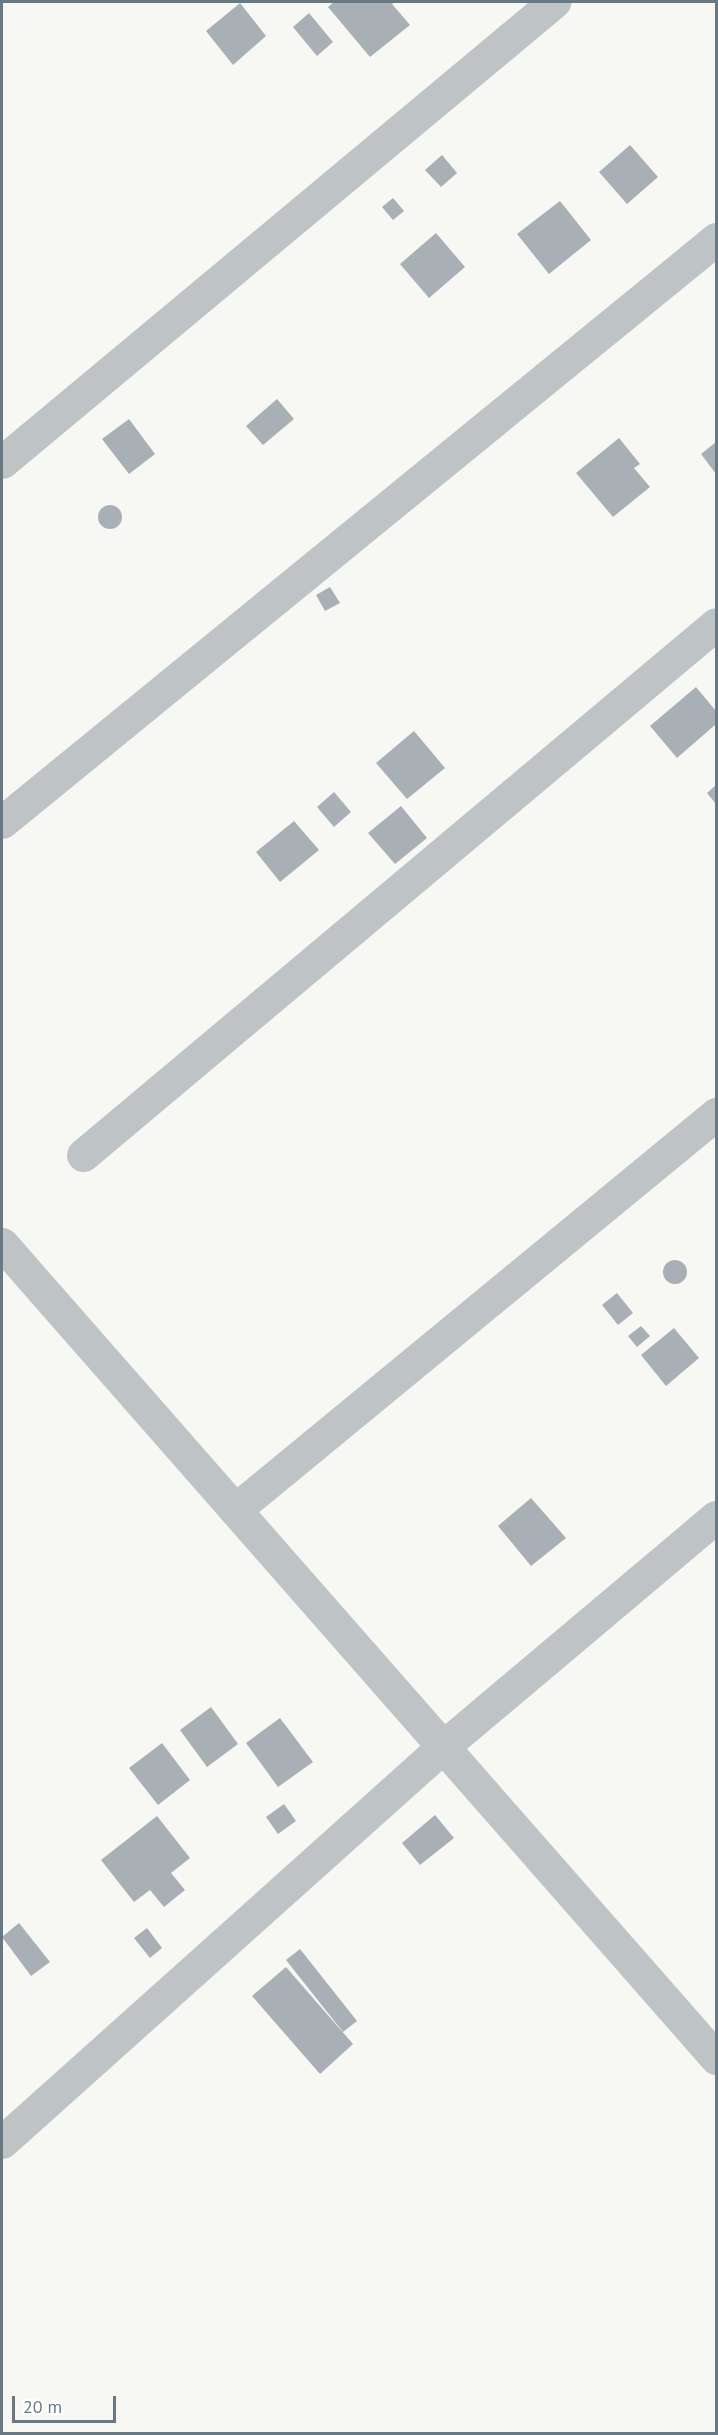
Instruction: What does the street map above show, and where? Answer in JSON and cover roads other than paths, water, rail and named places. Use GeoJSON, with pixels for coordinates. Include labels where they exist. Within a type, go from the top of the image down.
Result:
{"type":"FeatureCollection","features":[{"type":"Feature","properties":{"kind":"street"},"geometry":{"type":"LineString","coordinates":[[2,462],[554,2]]}},
{"type":"Feature","properties":{"kind":"street"},"geometry":{"type":"LineString","coordinates":[[2,822],[717,239]]}},
{"type":"Feature","properties":{"kind":"street"},"geometry":{"type":"LineString","coordinates":[[83,1155],[717,624]]}},
{"type":"Feature","properties":{"kind":"street"},"geometry":{"type":"LineString","coordinates":[[236,1509],[717,1114]]}},
{"type":"Feature","properties":{"kind":"street"},"geometry":{"type":"LineString","coordinates":[[2,1244],[445,1744],[717,2058]]}},
{"type":"Feature","properties":{"kind":"street"},"geometry":{"type":"LineString","coordinates":[[2,2142],[445,1744],[717,1517]]}}]}
